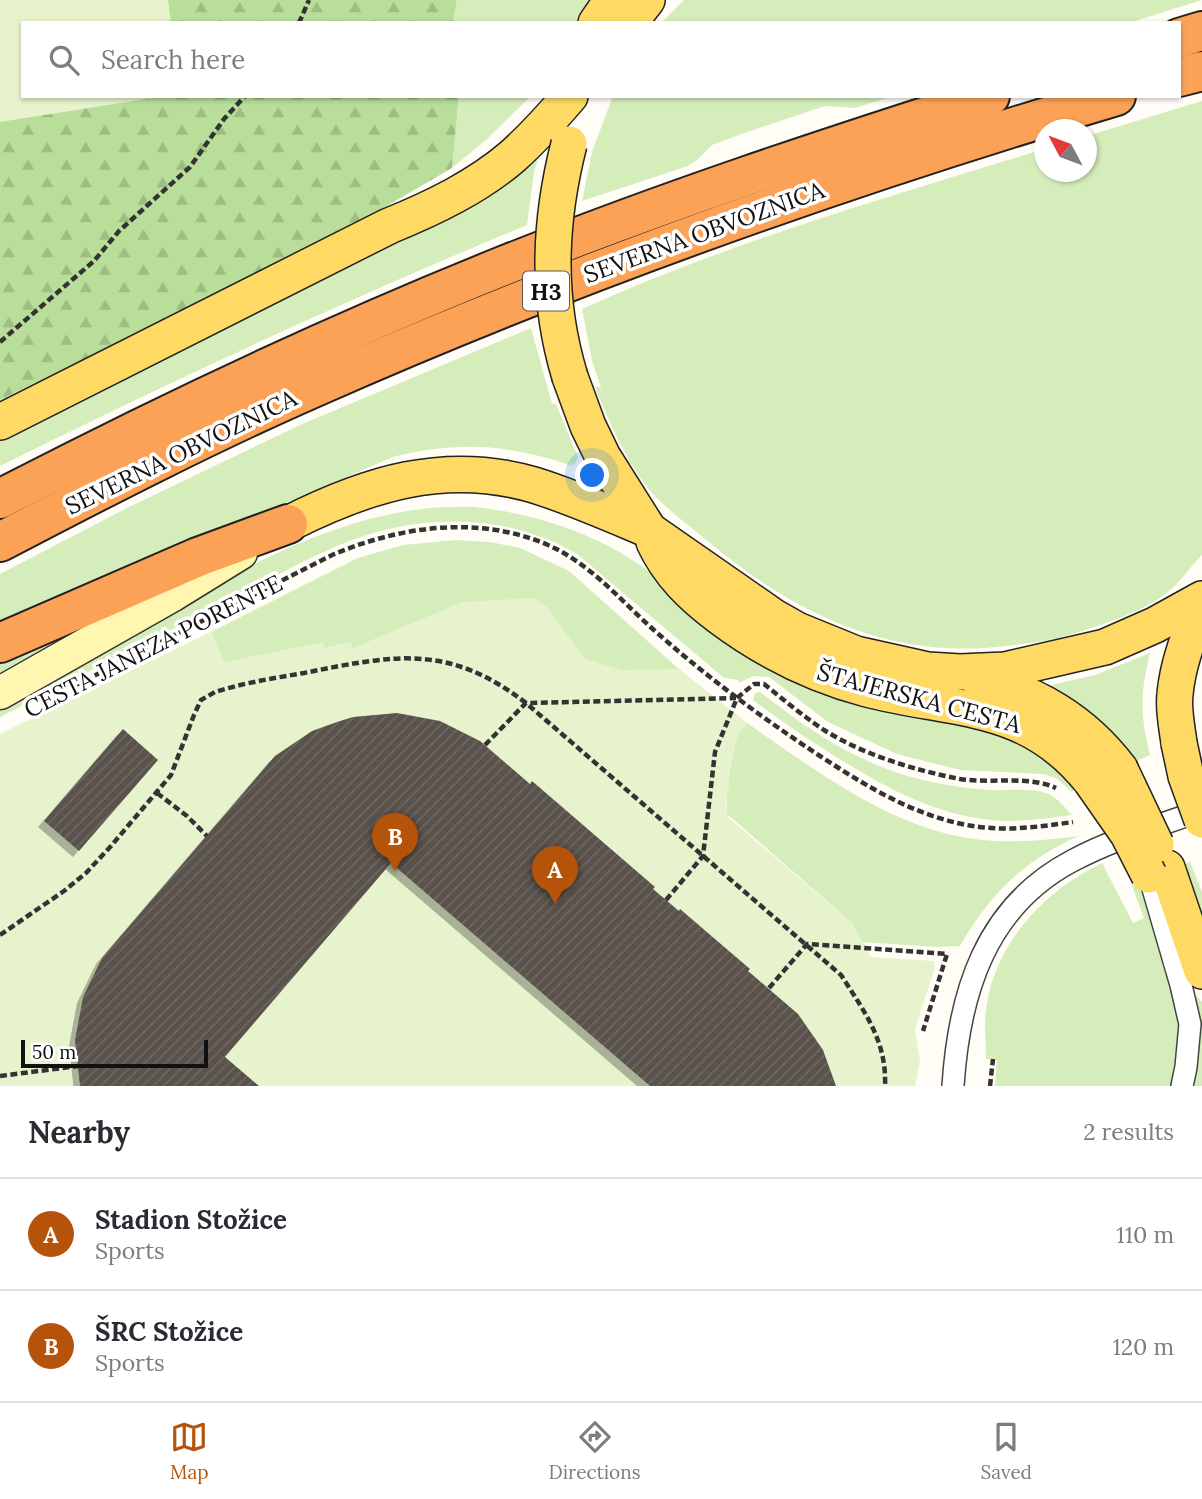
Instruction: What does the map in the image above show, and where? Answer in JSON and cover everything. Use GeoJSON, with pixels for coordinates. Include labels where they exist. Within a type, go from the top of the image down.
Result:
{"type":"FeatureCollection","features":[{"type":"Feature","properties":{"kind":"highway"},"geometry":{"type":"LineString","coordinates":[[1181,37],[1202,31]]}},
{"type":"Feature","properties":{"kind":"highway"},"geometry":{"type":"LineString","coordinates":[[1181,76],[1202,71]]}},
{"type":"Feature","properties":{"kind":"highway","name":"SEVERNA OBVOZNICA"},"geometry":{"type":"LineString","coordinates":[[0,499],[249,376],[502,267],[746,175],[984,98]]}},
{"type":"Feature","properties":{"kind":"highway","name":"SEVERNA OBVOZNICA"},"geometry":{"type":"LineString","coordinates":[[0,542],[312,388],[510,304],[823,189],[1109,98]]}},
{"type":"Feature","properties":{"kind":"highway"},"geometry":{"type":"LineString","coordinates":[[0,643],[198,557],[288,524]]}},
{"type":"Feature","properties":{"kind":"main road"},"geometry":{"type":"LineString","coordinates":[[597,21],[612,0]]}},
{"type":"Feature","properties":{"kind":"main road"},"geometry":{"type":"LineString","coordinates":[[630,21],[646,0]]}},
{"type":"Feature","properties":{"kind":"main road"},"geometry":{"type":"LineString","coordinates":[[389,226],[485,156],[516,128],[542,98]]}},
{"type":"Feature","properties":{"kind":"main road"},"geometry":{"type":"LineString","coordinates":[[0,422],[389,226],[431,209],[484,178],[512,156],[568,98]]}},
{"type":"Feature","properties":{"kind":"main road","name":"ŠTAJERSKA CESTA"},"geometry":{"type":"LineString","coordinates":[[583,98],[560,178],[553,232],[555,309],[570,377],[588,426],[603,457],[649,530],[671,573],[700,601],[752,640],[819,673],[869,689],[1006,718],[1029,728],[1061,750],[1092,782],[1143,813],[1158,872],[1202,970]]}},
{"type":"Feature","properties":{"kind":"main road"},"geometry":{"type":"LineString","coordinates":[[288,524],[319,508],[373,488],[421,476],[465,474],[533,485],[649,530],[755,605],[797,630],[856,654],[928,670],[1005,670],[1105,647],[1155,625],[1202,599]]}},
{"type":"Feature","properties":{"kind":"main road","name":"CESTA JANEZA PORENTE"},"geometry":{"type":"LineString","coordinates":[[0,693],[173,595],[288,524]]}},
{"type":"Feature","properties":{"kind":"main road"},"geometry":{"type":"LineString","coordinates":[[1202,604],[1186,644],[1175,695],[1179,743],[1186,776],[1202,820]]}},
{"type":"Feature","properties":{"kind":"main road","name":"ŠTAJERSKA CESTA"},"geometry":{"type":"LineString","coordinates":[[960,672],[1022,693],[1054,709],[1092,736],[1092,782]]}},
{"type":"Feature","properties":{"kind":"street"},"geometry":{"type":"LineString","coordinates":[[953,1086],[958,1032],[968,992],[988,945],[1011,909],[1040,881],[1074,860],[1202,810]]}},
{"type":"Feature","properties":{"kind":"street"},"geometry":{"type":"LineString","coordinates":[[1158,872],[1190,1024],[1182,1086]]}},
{"type":"Feature","properties":{"kind":"path"},"geometry":{"type":"LineString","coordinates":[[300,21],[309,0]]}},
{"type":"Feature","properties":{"kind":"path"},"geometry":{"type":"LineString","coordinates":[[0,342],[94,261],[119,231],[190,167],[224,119],[243,98]]}},
{"type":"Feature","properties":{"kind":"path","name":"CESTA JANEZA PORENTE"},"geometry":{"type":"LineString","coordinates":[[71,688],[360,543],[418,529],[478,528],[522,535],[551,546],[589,570],[664,639],[737,698],[842,771],[897,802],[925,814],[992,828],[1031,828],[1073,822]]}},
{"type":"Feature","properties":{"kind":"path"},"geometry":{"type":"LineString","coordinates":[[0,935],[86,873],[157,793],[171,775],[201,700],[226,688],[360,661],[415,657],[435,659],[476,671],[526,703],[842,975],[874,1027],[886,1070],[885,1086]]}},
{"type":"Feature","properties":{"kind":"path"},"geometry":{"type":"LineString","coordinates":[[666,900],[703,856],[715,752],[737,698],[754,684],[764,684],[826,731],[915,768],[963,779],[1041,782],[1058,789],[1092,782]]}},
{"type":"Feature","properties":{"kind":"path"},"geometry":{"type":"LineString","coordinates":[[485,745],[526,703],[737,698]]}},
{"type":"Feature","properties":{"kind":"path"},"geometry":{"type":"LineString","coordinates":[[157,793],[187,816],[207,836]]}},
{"type":"Feature","properties":{"kind":"path"},"geometry":{"type":"LineString","coordinates":[[769,988],[807,944]]}},
{"type":"Feature","properties":{"kind":"path"},"geometry":{"type":"LineString","coordinates":[[807,944],[947,954],[923,1031]]}},
{"type":"Feature","properties":{"kind":"path"},"geometry":{"type":"LineString","coordinates":[[990,1086],[993,1059]]}},
{"type":"Feature","properties":{"kind":"path"},"geometry":{"type":"LineString","coordinates":[[0,1076],[78,1066]]}},
{"type":"Feature","properties":{"kind":"green space"},"geometry":{"type":"Polygon","coordinates":[[[0,0],[457,0],[453,21],[21,21],[21,98],[459,98],[452,168],[330,239],[0,400],[0,0]]]}},
{"type":"Feature","properties":{"kind":"green space"},"geometry":{"type":"Polygon","coordinates":[[[0,0],[168,0],[171,21],[21,21],[21,98],[152,98],[0,122],[0,0]]]}},
{"type":"Feature","properties":{"kind":"green space"},"geometry":{"type":"Polygon","coordinates":[[[457,0],[600,0],[584,21],[453,21],[457,0]]]}},
{"type":"Feature","properties":{"kind":"green space"},"geometry":{"type":"Polygon","coordinates":[[[684,0],[1202,0],[1135,21],[663,21],[684,0]]]}},
{"type":"Feature","properties":{"kind":"green space"},"geometry":{"type":"Polygon","coordinates":[[[459,98],[529,98],[486,140],[452,168],[459,98]]]}},
{"type":"Feature","properties":{"kind":"green space"},"geometry":{"type":"Polygon","coordinates":[[[612,98],[887,98],[855,108],[825,106],[747,132],[712,145],[688,166],[582,201],[592,152],[612,98]]]}},
{"type":"Feature","properties":{"kind":"green space"},"geometry":{"type":"Polygon","coordinates":[[[1202,101],[1202,555],[1170,590],[1127,615],[1061,637],[1034,642],[964,649],[923,646],[885,639],[812,611],[777,591],[743,569],[653,494],[627,457],[595,387],[601,387],[592,361],[582,309],[695,262],[752,242],[1034,152],[1034,182],[1097,182],[1097,133],[1202,101]]]}},
{"type":"Feature","properties":{"kind":"green space"},"geometry":{"type":"Polygon","coordinates":[[[540,153],[534,172],[527,225],[261,341],[0,466],[0,439],[540,153]]]}},
{"type":"Feature","properties":{"kind":"green space"},"geometry":{"type":"Polygon","coordinates":[[[531,328],[552,404],[556,404],[578,457],[575,464],[481,447],[438,449],[393,457],[0,625],[0,574],[125,509],[300,425],[531,328]]]}},
{"type":"Feature","properties":{"kind":"green space"},"geometry":{"type":"Polygon","coordinates":[[[474,507],[544,520],[590,537],[632,560],[684,602],[1035,750],[1077,788],[1072,792],[1057,779],[1044,774],[960,770],[897,754],[828,722],[769,677],[753,676],[739,683],[739,680],[724,678],[577,554],[520,530],[489,524],[458,522],[397,527],[337,546],[0,717],[0,708],[266,558],[347,526],[388,515],[431,508],[474,507]]]}},
{"type":"Feature","properties":{"kind":"green space"},"geometry":{"type":"Polygon","coordinates":[[[456,540],[490,542],[520,548],[569,571],[679,669],[663,687],[0,767],[223,662],[211,632],[358,558],[403,545],[456,540]]]}},
{"type":"Feature","properties":{"kind":"green space"},"geometry":{"type":"Polygon","coordinates":[[[533,598],[547,607],[585,659],[623,670],[679,669],[747,723],[737,736],[728,779],[725,807],[729,818],[852,923],[871,957],[934,961],[935,968],[915,1029],[920,1061],[915,1086],[0,1086],[0,734],[211,632],[224,662],[323,642],[324,648],[351,642],[353,648],[462,602],[533,598]]]}},
{"type":"Feature","properties":{"kind":"green space"},"geometry":{"type":"Polygon","coordinates":[[[117,610],[0,678],[0,659],[117,610]]]}},
{"type":"Feature","properties":{"kind":"green space"},"geometry":{"type":"Polygon","coordinates":[[[1150,653],[1142,704],[1150,755],[1130,764],[1039,688],[1095,675],[1150,653]]]}},
{"type":"Feature","properties":{"kind":"green space"},"geometry":{"type":"Polygon","coordinates":[[[760,692],[828,740],[883,767],[935,783],[989,790],[1041,792],[1055,798],[1072,815],[1001,821],[969,817],[928,805],[870,777],[803,735],[753,700],[755,693],[760,692]]]}},
{"type":"Feature","properties":{"kind":"green space"},"geometry":{"type":"Polygon","coordinates":[[[747,723],[824,776],[907,821],[967,838],[995,841],[1079,836],[1041,856],[1010,881],[983,911],[960,946],[862,942],[852,923],[726,813],[728,779],[737,736],[747,723]]]}},
{"type":"Feature","properties":{"kind":"green space"},"geometry":{"type":"Polygon","coordinates":[[[1190,862],[1202,892],[1202,936],[1173,869],[1190,862]]]}},
{"type":"Feature","properties":{"kind":"green space"},"geometry":{"type":"Polygon","coordinates":[[[1102,863],[1133,923],[1144,918],[1131,883],[1137,881],[1160,940],[1179,1029],[1180,1044],[1173,1086],[995,1086],[997,1060],[986,1059],[985,1022],[991,986],[999,963],[1025,922],[1042,904],[1102,863]]]}},
{"type":"Feature","properties":{"kind":"green space"},"geometry":{"type":"Polygon","coordinates":[[[1196,995],[1202,1002],[1202,1086],[1194,1086],[1198,1052],[1196,995]]]}},
{"type":"Feature","properties":{"kind":"building"},"geometry":{"type":"Polygon","coordinates":[[[397,713],[440,721],[480,741],[530,784],[532,781],[655,887],[653,889],[750,969],[748,971],[798,1014],[823,1050],[836,1086],[650,1086],[391,863],[225,1057],[259,1086],[80,1086],[75,1040],[83,997],[102,958],[275,756],[312,731],[337,722],[353,717],[397,713]]]}},
{"type":"Feature","properties":{"kind":"building"},"geometry":{"type":"Polygon","coordinates":[[[123,729],[158,760],[79,851],[44,821],[123,729]]]}},
{"type":"Feature","properties":{"kind":"place","name":"ŠRC Stožice"},"geometry":{"type":"Point","coordinates":[395,871]}},
{"type":"Feature","properties":{"kind":"place","name":"Stadion Stožice"},"geometry":{"type":"Point","coordinates":[555,904]}}]}
